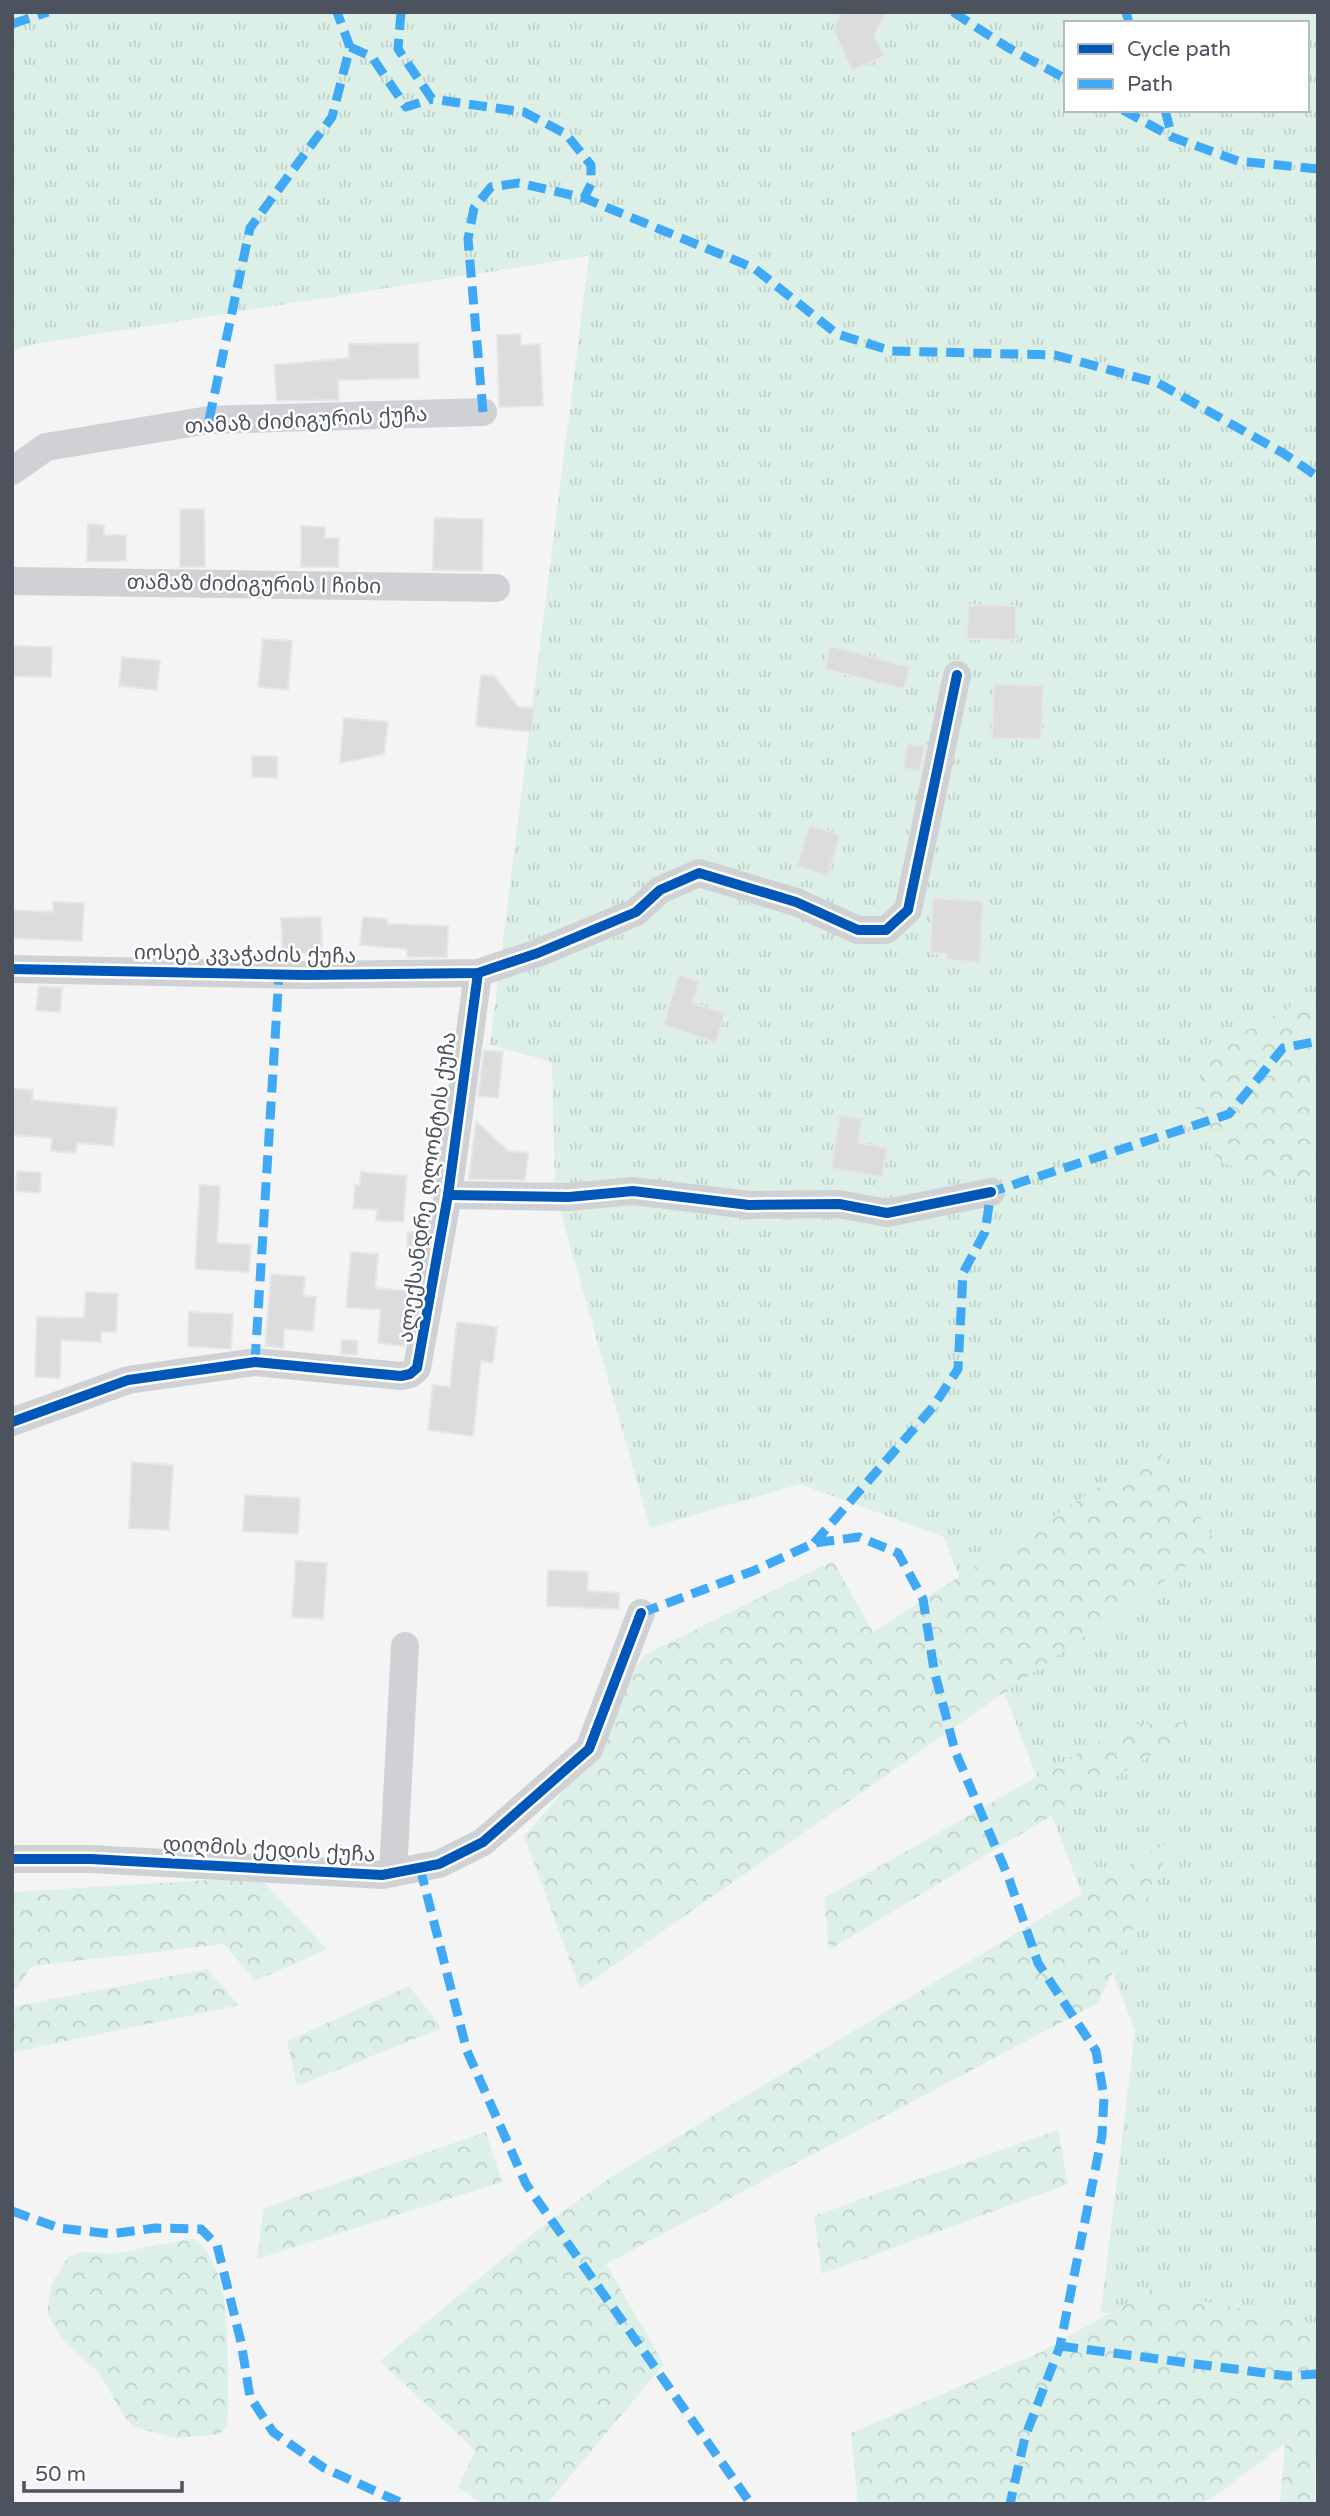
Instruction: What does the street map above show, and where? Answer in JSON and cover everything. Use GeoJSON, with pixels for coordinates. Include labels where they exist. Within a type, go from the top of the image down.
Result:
{"type":"FeatureCollection","features":[{"type":"Feature","properties":{"kind":"street","name":"თამაზ ძიძიგურის ქუჩა"},"geometry":{"type":"LineString","coordinates":[[12,471],[46,447],[209,420],[483,412]]}},
{"type":"Feature","properties":{"kind":"street","name":"თამაზ ძიძიგურის I ჩიხი"},"geometry":{"type":"LineString","coordinates":[[12,581],[496,588]]}},
{"type":"Feature","properties":{"kind":"street","name":"იოსებ კვაჭაძის ქუჩა"},"geometry":{"type":"LineString","coordinates":[[12,969],[305,975],[478,973],[538,953],[636,912],[660,890],[699,873],[796,902],[858,930],[886,930],[908,911],[957,675]]}},
{"type":"Feature","properties":{"kind":"street","name":"ალექსანდრე ღლონტის ქუჩა"},"geometry":{"type":"LineString","coordinates":[[12,1422],[128,1380],[255,1362],[410,1374],[422,1356],[448,1195],[478,973]]}},
{"type":"Feature","properties":{"kind":"street"},"geometry":{"type":"LineString","coordinates":[[448,1195],[569,1196],[634,1192],[748,1205],[839,1204],[887,1213],[991,1192]]}},
{"type":"Feature","properties":{"kind":"street","name":"დიღმის ქედის ქუჩა"},"geometry":{"type":"LineString","coordinates":[[12,1859],[91,1859],[382,1875],[439,1864],[483,1842],[589,1749],[641,1613]]}},
{"type":"Feature","properties":{"kind":"street"},"geometry":{"type":"LineString","coordinates":[[393,1873],[405,1646]]}},
{"type":"Feature","properties":{"kind":"green space"},"geometry":{"type":"Polygon","coordinates":[[[12,12],[1318,12],[1318,2343],[1302,2345],[1101,2312],[1135,2031],[944,1537],[800,1484],[650,1528],[555,1192],[552,1062],[490,1045],[589,256],[35,344],[12,351],[12,12]]]}},
{"type":"Feature","properties":{"kind":"green space"},"geometry":{"type":"Polygon","coordinates":[[[1318,992],[1318,1181],[1273,1178],[1217,1161],[1195,1107],[1209,1051],[1318,992]]]}},
{"type":"Feature","properties":{"kind":"green space"},"geometry":{"type":"Polygon","coordinates":[[[1158,1449],[1217,1544],[580,1989],[524,1836],[568,1786],[643,1656],[833,1561],[873,1632],[1158,1449]]]}},
{"type":"Feature","properties":{"kind":"green space"},"geometry":{"type":"Polygon","coordinates":[[[1208,1721],[829,1950],[824,1898],[1128,1725],[1208,1721]]]}},
{"type":"Feature","properties":{"kind":"green space"},"geometry":{"type":"Polygon","coordinates":[[[1175,1838],[1098,2003],[606,2264],[664,2364],[547,2504],[483,2504],[458,2487],[476,2451],[380,2361],[536,2231],[611,2177],[1175,1838]]]}},
{"type":"Feature","properties":{"kind":"green space"},"geometry":{"type":"Polygon","coordinates":[[[259,1877],[327,1949],[255,1981],[224,1944],[32,1966],[12,1994],[12,1892],[259,1877]]]}},
{"type":"Feature","properties":{"kind":"green space"},"geometry":{"type":"Polygon","coordinates":[[[207,1969],[239,2005],[14,2052],[12,2007],[207,1969]]]}},
{"type":"Feature","properties":{"kind":"green space"},"geometry":{"type":"Polygon","coordinates":[[[409,1986],[442,2028],[297,2086],[287,2041],[409,1986]]]}},
{"type":"Feature","properties":{"kind":"green space"},"geometry":{"type":"Polygon","coordinates":[[[1058,2130],[1068,2184],[822,2274],[814,2216],[1058,2130]]]}},
{"type":"Feature","properties":{"kind":"green space"},"geometry":{"type":"Polygon","coordinates":[[[486,2132],[502,2182],[257,2259],[264,2208],[486,2132]]]}},
{"type":"Feature","properties":{"kind":"green space"},"geometry":{"type":"Polygon","coordinates":[[[193,2238],[207,2251],[222,2292],[226,2316],[228,2409],[226,2426],[220,2434],[177,2438],[134,2427],[123,2415],[100,2374],[64,2341],[47,2314],[52,2283],[68,2257],[83,2252],[113,2254],[193,2238]]]}},
{"type":"Feature","properties":{"kind":"green space"},"geometry":{"type":"Polygon","coordinates":[[[1150,2290],[1297,2320],[1318,2332],[1315,2504],[1280,2504],[1285,2443],[1213,2498],[1199,2504],[858,2504],[851,2433],[1041,2352],[1150,2290]]]}},
{"type":"Feature","properties":{"kind":"building"},"geometry":{"type":"Polygon","coordinates":[[[842,12],[887,12],[874,35],[884,56],[852,71],[833,29],[842,12]]]}},
{"type":"Feature","properties":{"kind":"building"},"geometry":{"type":"Polygon","coordinates":[[[520,334],[521,345],[540,344],[543,406],[499,407],[497,335],[520,334]]]}},
{"type":"Feature","properties":{"kind":"building"},"geometry":{"type":"Polygon","coordinates":[[[418,343],[419,378],[338,380],[339,400],[277,401],[274,365],[349,358],[349,344],[418,343]]]}},
{"type":"Feature","properties":{"kind":"building"},"geometry":{"type":"Polygon","coordinates":[[[180,509],[204,509],[205,567],[180,567],[180,509]]]}},
{"type":"Feature","properties":{"kind":"building"},"geometry":{"type":"Polygon","coordinates":[[[434,518],[483,519],[482,571],[433,570],[434,518]]]}},
{"type":"Feature","properties":{"kind":"building"},"geometry":{"type":"Polygon","coordinates":[[[88,524],[104,525],[104,535],[126,535],[126,561],[87,561],[88,524]]]}},
{"type":"Feature","properties":{"kind":"building"},"geometry":{"type":"Polygon","coordinates":[[[301,526],[325,527],[325,538],[339,538],[338,567],[301,567],[301,526]]]}},
{"type":"Feature","properties":{"kind":"building"},"geometry":{"type":"Polygon","coordinates":[[[968,605],[1016,606],[1016,640],[967,639],[968,605]]]}},
{"type":"Feature","properties":{"kind":"building"},"geometry":{"type":"Polygon","coordinates":[[[263,639],[292,641],[288,690],[258,687],[263,639]]]}},
{"type":"Feature","properties":{"kind":"building"},"geometry":{"type":"Polygon","coordinates":[[[12,646],[52,647],[51,677],[12,676],[12,646]]]}},
{"type":"Feature","properties":{"kind":"building"},"geometry":{"type":"Polygon","coordinates":[[[830,646],[910,667],[904,689],[825,669],[830,646]]]}},
{"type":"Feature","properties":{"kind":"building"},"geometry":{"type":"Polygon","coordinates":[[[122,657],[160,661],[157,690],[119,686],[122,657]]]}},
{"type":"Feature","properties":{"kind":"building"},"geometry":{"type":"Polygon","coordinates":[[[481,675],[494,676],[518,707],[534,708],[532,732],[476,726],[481,675]]]}},
{"type":"Feature","properties":{"kind":"building"},"geometry":{"type":"Polygon","coordinates":[[[994,684],[1043,686],[1041,739],[992,738],[994,684]]]}},
{"type":"Feature","properties":{"kind":"building"},"geometry":{"type":"Polygon","coordinates":[[[344,718],[388,722],[384,754],[340,763],[344,718]]]}},
{"type":"Feature","properties":{"kind":"building"},"geometry":{"type":"Polygon","coordinates":[[[907,744],[925,746],[920,771],[903,768],[907,744]]]}},
{"type":"Feature","properties":{"kind":"building"},"geometry":{"type":"Polygon","coordinates":[[[252,756],[278,757],[277,778],[252,777],[252,756]]]}},
{"type":"Feature","properties":{"kind":"building"},"geometry":{"type":"Polygon","coordinates":[[[809,825],[840,835],[828,876],[797,866],[809,825]]]}},
{"type":"Feature","properties":{"kind":"building"},"geometry":{"type":"Polygon","coordinates":[[[933,898],[983,901],[980,962],[946,960],[946,954],[930,953],[933,898]]]}},
{"type":"Feature","properties":{"kind":"building"},"geometry":{"type":"Polygon","coordinates":[[[53,902],[84,903],[82,941],[12,938],[12,910],[53,912],[53,902]]]}},
{"type":"Feature","properties":{"kind":"building"},"geometry":{"type":"Polygon","coordinates":[[[321,917],[322,953],[283,954],[281,918],[321,917]]]}},
{"type":"Feature","properties":{"kind":"building"},"geometry":{"type":"Polygon","coordinates":[[[363,917],[387,919],[387,924],[448,926],[447,957],[407,957],[407,949],[360,945],[363,917]]]}},
{"type":"Feature","properties":{"kind":"building"},"geometry":{"type":"Polygon","coordinates":[[[679,974],[699,981],[693,1003],[725,1013],[716,1043],[663,1025],[679,974]]]}},
{"type":"Feature","properties":{"kind":"building"},"geometry":{"type":"Polygon","coordinates":[[[39,986],[62,988],[60,1012],[36,1010],[39,986]]]}},
{"type":"Feature","properties":{"kind":"building"},"geometry":{"type":"Polygon","coordinates":[[[484,1050],[503,1052],[498,1098],[478,1096],[484,1050]]]}},
{"type":"Feature","properties":{"kind":"building"},"geometry":{"type":"Polygon","coordinates":[[[12,1088],[33,1090],[32,1100],[117,1108],[113,1146],[77,1143],[76,1153],[51,1151],[52,1138],[12,1135],[12,1088]]]}},
{"type":"Feature","properties":{"kind":"building"},"geometry":{"type":"Polygon","coordinates":[[[840,1115],[862,1119],[858,1143],[888,1148],[882,1177],[831,1168],[840,1115]]]}},
{"type":"Feature","properties":{"kind":"building"},"geometry":{"type":"Polygon","coordinates":[[[476,1121],[508,1151],[528,1153],[525,1180],[469,1179],[476,1121]]]}},
{"type":"Feature","properties":{"kind":"building"},"geometry":{"type":"Polygon","coordinates":[[[17,1171],[41,1173],[40,1193],[16,1191],[17,1171]]]}},
{"type":"Feature","properties":{"kind":"building"},"geometry":{"type":"Polygon","coordinates":[[[361,1172],[407,1176],[403,1222],[376,1220],[377,1210],[353,1208],[355,1185],[360,1185],[361,1172]]]}},
{"type":"Feature","properties":{"kind":"building"},"geometry":{"type":"Polygon","coordinates":[[[200,1185],[220,1186],[217,1243],[251,1245],[249,1272],[195,1269],[200,1185]]]}},
{"type":"Feature","properties":{"kind":"building"},"geometry":{"type":"Polygon","coordinates":[[[408,1232],[424,1233],[421,1253],[407,1251],[408,1232]]]}},
{"type":"Feature","properties":{"kind":"building"},"geometry":{"type":"Polygon","coordinates":[[[351,1252],[378,1254],[375,1288],[414,1292],[404,1346],[378,1343],[381,1310],[346,1307],[351,1252]]]}},
{"type":"Feature","properties":{"kind":"building"},"geometry":{"type":"Polygon","coordinates":[[[271,1274],[305,1277],[303,1296],[316,1297],[313,1331],[284,1329],[283,1348],[265,1346],[271,1274]]]}},
{"type":"Feature","properties":{"kind":"building"},"geometry":{"type":"Polygon","coordinates":[[[86,1292],[118,1294],[116,1332],[101,1331],[101,1342],[61,1340],[60,1378],[35,1377],[37,1317],[84,1318],[86,1292]]]}},
{"type":"Feature","properties":{"kind":"building"},"geometry":{"type":"Polygon","coordinates":[[[189,1312],[233,1314],[231,1349],[188,1346],[189,1312]]]}},
{"type":"Feature","properties":{"kind":"building"},"geometry":{"type":"Polygon","coordinates":[[[457,1322],[497,1327],[493,1363],[481,1361],[473,1436],[428,1430],[433,1385],[450,1387],[457,1322]]]}},
{"type":"Feature","properties":{"kind":"building"},"geometry":{"type":"Polygon","coordinates":[[[342,1340],[358,1341],[357,1355],[341,1354],[342,1340]]]}},
{"type":"Feature","properties":{"kind":"building"},"geometry":{"type":"Polygon","coordinates":[[[132,1462],[173,1465],[169,1530],[129,1528],[132,1462]]]}},
{"type":"Feature","properties":{"kind":"building"},"geometry":{"type":"Polygon","coordinates":[[[245,1495],[300,1498],[298,1534],[243,1531],[245,1495]]]}},
{"type":"Feature","properties":{"kind":"building"},"geometry":{"type":"Polygon","coordinates":[[[296,1561],[327,1563],[323,1619],[292,1617],[296,1561]]]}},
{"type":"Feature","properties":{"kind":"building"},"geometry":{"type":"Polygon","coordinates":[[[548,1570],[588,1572],[587,1591],[619,1593],[619,1609],[547,1606],[548,1570]]]}},
{"type":"Feature","properties":{"kind":"marked path"},"geometry":{"type":"LineString","coordinates":[[12,24],[48,12]]}},
{"type":"Feature","properties":{"kind":"marked path"},"geometry":{"type":"LineString","coordinates":[[209,420],[250,228],[332,117],[350,47],[337,12]]}},
{"type":"Feature","properties":{"kind":"marked path"},"geometry":{"type":"LineString","coordinates":[[401,12],[398,49],[432,99],[524,112],[566,134],[591,165],[591,184],[584,198]]}},
{"type":"Feature","properties":{"kind":"marked path"},"geometry":{"type":"LineString","coordinates":[[953,12],[1007,47],[1064,78]]}},
{"type":"Feature","properties":{"kind":"marked path"},"geometry":{"type":"LineString","coordinates":[[1126,12],[1128,21]]}},
{"type":"Feature","properties":{"kind":"marked path"},"geometry":{"type":"LineString","coordinates":[[350,47],[372,57],[406,107],[432,99]]}},
{"type":"Feature","properties":{"kind":"marked path"},"geometry":{"type":"LineString","coordinates":[[1127,112],[1172,137],[1238,161],[1318,169]]}},
{"type":"Feature","properties":{"kind":"marked path"},"geometry":{"type":"LineString","coordinates":[[1166,112],[1172,137]]}},
{"type":"Feature","properties":{"kind":"marked path"},"geometry":{"type":"LineString","coordinates":[[483,412],[468,239],[474,208],[491,187],[519,183],[584,198],[754,268],[837,334],[892,351],[1055,355],[1158,383],[1283,453],[1318,477]]}},
{"type":"Feature","properties":{"kind":"marked path"},"geometry":{"type":"LineString","coordinates":[[255,1362],[279,975]]}},
{"type":"Feature","properties":{"kind":"marked path"},"geometry":{"type":"LineString","coordinates":[[814,1543],[933,1407],[958,1369],[963,1273],[985,1232],[991,1192],[1229,1114],[1283,1048],[1318,1041]]}},
{"type":"Feature","properties":{"kind":"marked path"},"geometry":{"type":"LineString","coordinates":[[641,1613],[753,1571],[814,1543],[859,1537],[898,1553],[923,1599],[934,1670],[955,1751],[1009,1879],[1038,1963],[1096,2051],[1104,2097],[1102,2136],[1060,2346],[1025,2437],[1010,2504]]}},
{"type":"Feature","properties":{"kind":"marked path"},"geometry":{"type":"LineString","coordinates":[[420,1868],[467,2051],[526,2184],[751,2504]]}},
{"type":"Feature","properties":{"kind":"marked path"},"geometry":{"type":"LineString","coordinates":[[12,2211],[59,2228],[111,2234],[155,2228],[201,2229],[217,2245],[241,2342],[250,2397],[273,2432],[324,2468],[404,2504]]}},
{"type":"Feature","properties":{"kind":"marked path"},"geometry":{"type":"LineString","coordinates":[[1060,2346],[1287,2376],[1318,2374]]}},
{"type":"Feature","properties":{"kind":"cycle path"},"geometry":{"type":"LineString","coordinates":[[12,969],[305,975],[478,973],[538,953],[636,912],[660,890],[699,873],[796,902],[858,930],[886,930],[908,910],[957,675]]}},
{"type":"Feature","properties":{"kind":"cycle path"},"geometry":{"type":"LineString","coordinates":[[12,1422],[128,1380],[255,1362],[401,1376],[410,1374],[417,1368],[448,1195],[478,973]]}},
{"type":"Feature","properties":{"kind":"cycle path"},"geometry":{"type":"LineString","coordinates":[[448,1195],[569,1197],[633,1191],[749,1205],[839,1204],[887,1213],[991,1192]]}},
{"type":"Feature","properties":{"kind":"cycle path"},"geometry":{"type":"LineString","coordinates":[[12,1859],[91,1859],[382,1875],[439,1864],[483,1842],[589,1749],[641,1613]]}}]}
